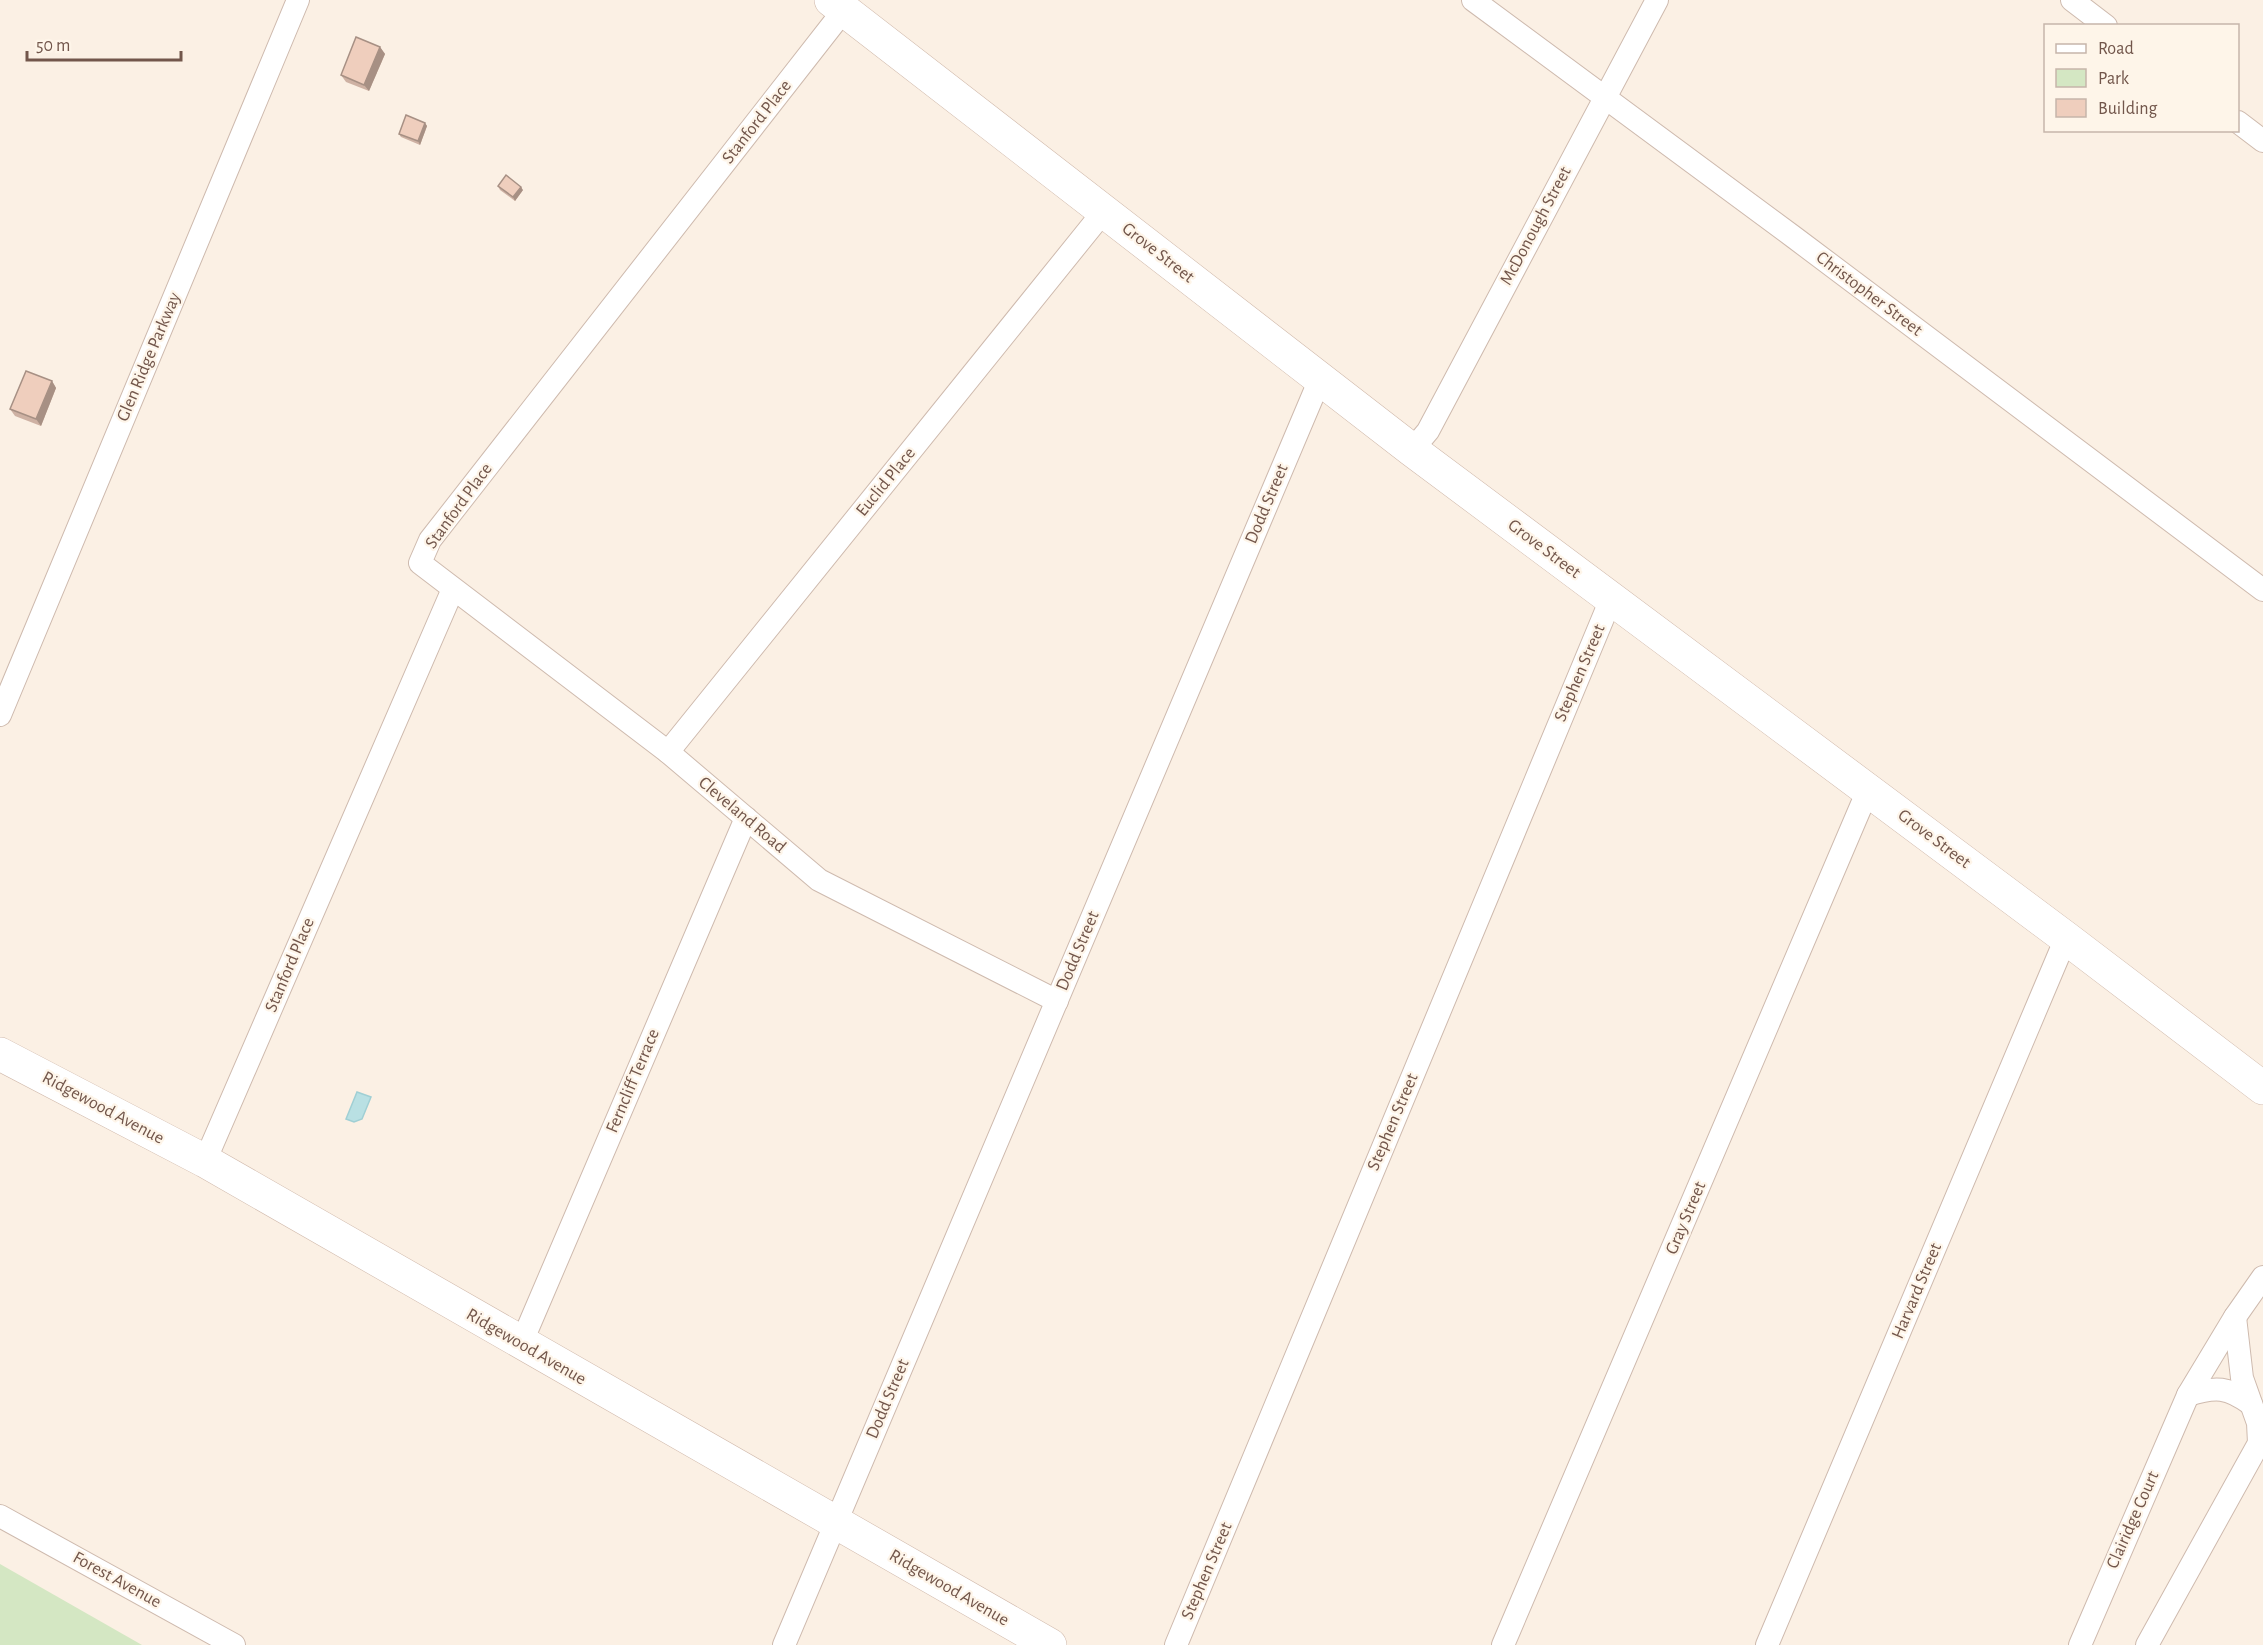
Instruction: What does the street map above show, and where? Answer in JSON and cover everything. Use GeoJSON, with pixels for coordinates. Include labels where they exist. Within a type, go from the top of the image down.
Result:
{"type":"FeatureCollection","features":[{"type":"Feature","properties":{"kind":"main road","name":"Grove Street"},"geometry":{"type":"LineString","coordinates":[[838,5],[1412,450],[2066,938],[2263,1088]]}},
{"type":"Feature","properties":{"kind":"main road","name":"Ridgewood Avenue"},"geometry":{"type":"LineString","coordinates":[[0,1054],[205,1161],[1050,1645]]}},
{"type":"Feature","properties":{"kind":"street","name":"Glen Ridge Parkway"},"geometry":{"type":"LineString","coordinates":[[0,715],[298,0]]}},
{"type":"Feature","properties":{"kind":"street","name":"Christopher Street"},"geometry":{"type":"LineString","coordinates":[[1473,0],[1814,252],[2263,590]]}},
{"type":"Feature","properties":{"kind":"street","name":"McDonough Street"},"geometry":{"type":"LineString","coordinates":[[1412,450],[1428,430],[1657,0]]}},
{"type":"Feature","properties":{"kind":"street"},"geometry":{"type":"LineString","coordinates":[[2072,0],[2103,24]]}},
{"type":"Feature","properties":{"kind":"street","name":"Stanford Place"},"geometry":{"type":"LineString","coordinates":[[205,1161],[453,589],[420,563],[430,540],[838,5]]}},
{"type":"Feature","properties":{"kind":"street"},"geometry":{"type":"LineString","coordinates":[[2239,123],[2263,141]]}},
{"type":"Feature","properties":{"kind":"street","name":"Euclid Place"},"geometry":{"type":"LineString","coordinates":[[668,752],[1104,211]]}},
{"type":"Feature","properties":{"kind":"street","name":"Dodd Street"},"geometry":{"type":"LineString","coordinates":[[784,1645],[1320,379]]}},
{"type":"Feature","properties":{"kind":"street","name":"Cleveland Road"},"geometry":{"type":"LineString","coordinates":[[453,589],[668,752],[819,880],[1057,1001]]}},
{"type":"Feature","properties":{"kind":"street","name":"Stephen Street"},"geometry":{"type":"LineString","coordinates":[[1176,1645],[1611,599]]}},
{"type":"Feature","properties":{"kind":"street","name":"Gray Street"},"geometry":{"type":"LineString","coordinates":[[1503,1645],[1868,790]]}},
{"type":"Feature","properties":{"kind":"street","name":"Ferncliff Terrace"},"geometry":{"type":"LineString","coordinates":[[521,1344],[746,818]]}},
{"type":"Feature","properties":{"kind":"street","name":"Harvard Street"},"geometry":{"type":"LineString","coordinates":[[1767,1645],[2066,938]]}},
{"type":"Feature","properties":{"kind":"street","name":"Clairidge Court"},"geometry":{"type":"LineString","coordinates":[[2080,1645],[2188,1395],[2235,1317],[2263,1277]]}},
{"type":"Feature","properties":{"kind":"street"},"geometry":{"type":"LineString","coordinates":[[2147,1645],[2259,1443],[2258,1423],[2242,1378],[2235,1317]]}},
{"type":"Feature","properties":{"kind":"street"},"geometry":{"type":"LineString","coordinates":[[2188,1395],[2220,1388],[2235,1393],[2252,1404]]}},
{"type":"Feature","properties":{"kind":"street","name":"Forest Avenue"},"geometry":{"type":"LineString","coordinates":[[0,1516],[234,1645]]}},
{"type":"Feature","properties":{"kind":"green space"},"geometry":{"type":"Polygon","coordinates":[[[0,1564],[142,1645],[0,1645],[0,1564]]]}},
{"type":"Feature","properties":{"kind":"water"},"geometry":{"type":"Polygon","coordinates":[[[357,1092],[371,1097],[362,1119],[354,1122],[346,1119],[357,1092]]]}},
{"type":"Feature","properties":{"kind":"building"},"geometry":{"type":"Polygon","coordinates":[[[356,37],[380,47],[364,85],[341,75],[356,37]]]}},
{"type":"Feature","properties":{"kind":"building"},"geometry":{"type":"Polygon","coordinates":[[[406,115],[425,123],[418,141],[399,134],[406,115]]]}},
{"type":"Feature","properties":{"kind":"building"},"geometry":{"type":"Polygon","coordinates":[[[506,175],[521,187],[513,197],[498,186],[506,175]]]}},
{"type":"Feature","properties":{"kind":"building"},"geometry":{"type":"Polygon","coordinates":[[[26,371],[52,381],[36,419],[10,409],[26,371]]]}}]}
